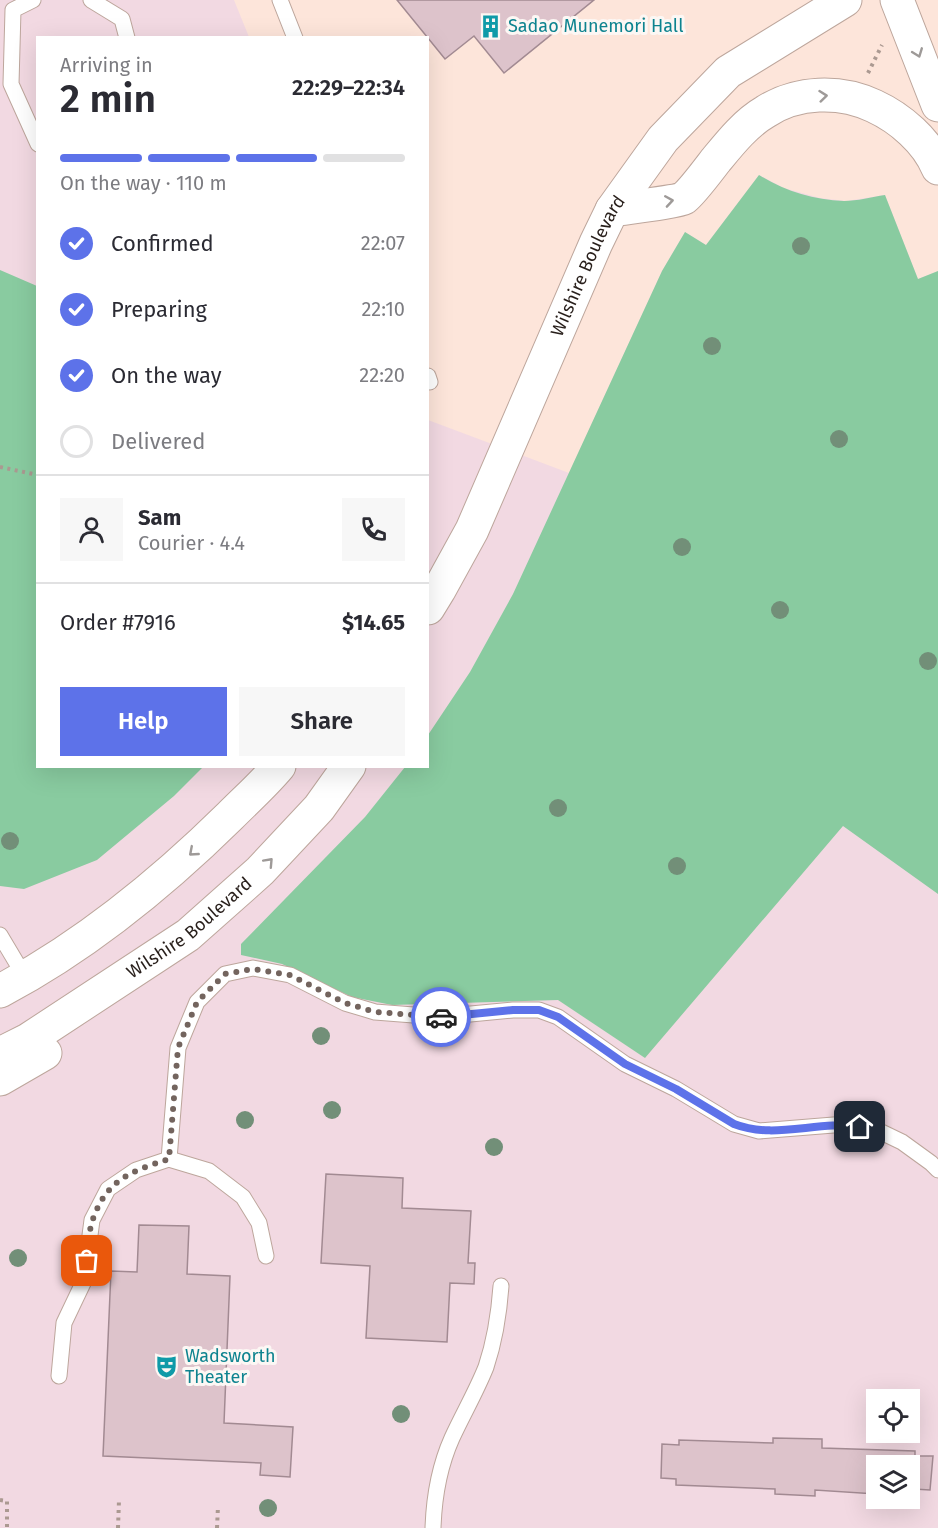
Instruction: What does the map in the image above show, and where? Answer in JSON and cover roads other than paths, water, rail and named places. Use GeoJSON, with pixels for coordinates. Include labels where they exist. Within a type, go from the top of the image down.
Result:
{"type":"FeatureCollection","features":[{"type":"Feature","properties":{"kind":"main road","name":"Wilshire Boulevard"},"geometry":{"type":"LineString","coordinates":[[429,606],[472,530],[612,210],[663,139],[728,72],[845,0]]}},
{"type":"Feature","properties":{"kind":"main road"},"geometry":{"type":"LineString","coordinates":[[897,0],[938,105]]}},
{"type":"Feature","properties":{"kind":"main road"},"geometry":{"type":"LineString","coordinates":[[612,210],[683,198],[733,140],[764,112],[791,99],[832,94],[858,98],[890,113],[917,137],[938,168]]}},
{"type":"Feature","properties":{"kind":"main road"},"geometry":{"type":"LineString","coordinates":[[8,986],[81,941],[145,892],[197,848],[277,768]]}},
{"type":"Feature","properties":{"kind":"main road","name":"Wilshire Boulevard"},"geometry":{"type":"LineString","coordinates":[[0,1054],[28,1040],[188,935],[267,864],[319,808],[348,768]]}},
{"type":"Feature","properties":{"kind":"main road"},"geometry":{"type":"LineString","coordinates":[[0,1079],[103,1016],[188,935]]}},
{"type":"Feature","properties":{"kind":"lane"},"geometry":{"type":"LineString","coordinates":[[33,0],[10,5],[11,84],[36,140]]}},
{"type":"Feature","properties":{"kind":"lane"},"geometry":{"type":"LineString","coordinates":[[92,0],[122,19],[126,36]]}},
{"type":"Feature","properties":{"kind":"lane"},"geometry":{"type":"LineString","coordinates":[[280,0],[294,36]]}},
{"type":"Feature","properties":{"kind":"lane"},"geometry":{"type":"LineString","coordinates":[[0,935],[8,986]]}},
{"type":"Feature","properties":{"kind":"lane"},"geometry":{"type":"LineString","coordinates":[[169,1159],[178,1048],[197,1002],[225,974],[253,969],[290,975],[345,1003],[375,1012],[439,1017],[513,1010],[539,1010],[558,1017],[625,1064],[676,1089],[734,1124],[759,1131],[846,1124],[874,1129],[902,1142],[938,1170]]}},
{"type":"Feature","properties":{"kind":"lane"},"geometry":{"type":"LineString","coordinates":[[58,1376],[63,1323],[84,1281],[92,1220],[108,1189],[136,1170],[169,1159],[209,1171],[243,1197],[259,1223],[266,1256]]}},
{"type":"Feature","properties":{"kind":"lane"},"geometry":{"type":"LineString","coordinates":[[432,1528],[434,1500],[440,1470],[452,1438],[472,1401],[486,1366],[498,1325],[501,1286]]}},
{"type":"Feature","properties":{"kind":"place","name":"Sadao Munemori Hall"},"geometry":{"type":"Point","coordinates":[490,26]}},
{"type":"Feature","properties":{"kind":"place","name":"Wadsworth Theater"},"geometry":{"type":"Point","coordinates":[167,1366]}}]}
